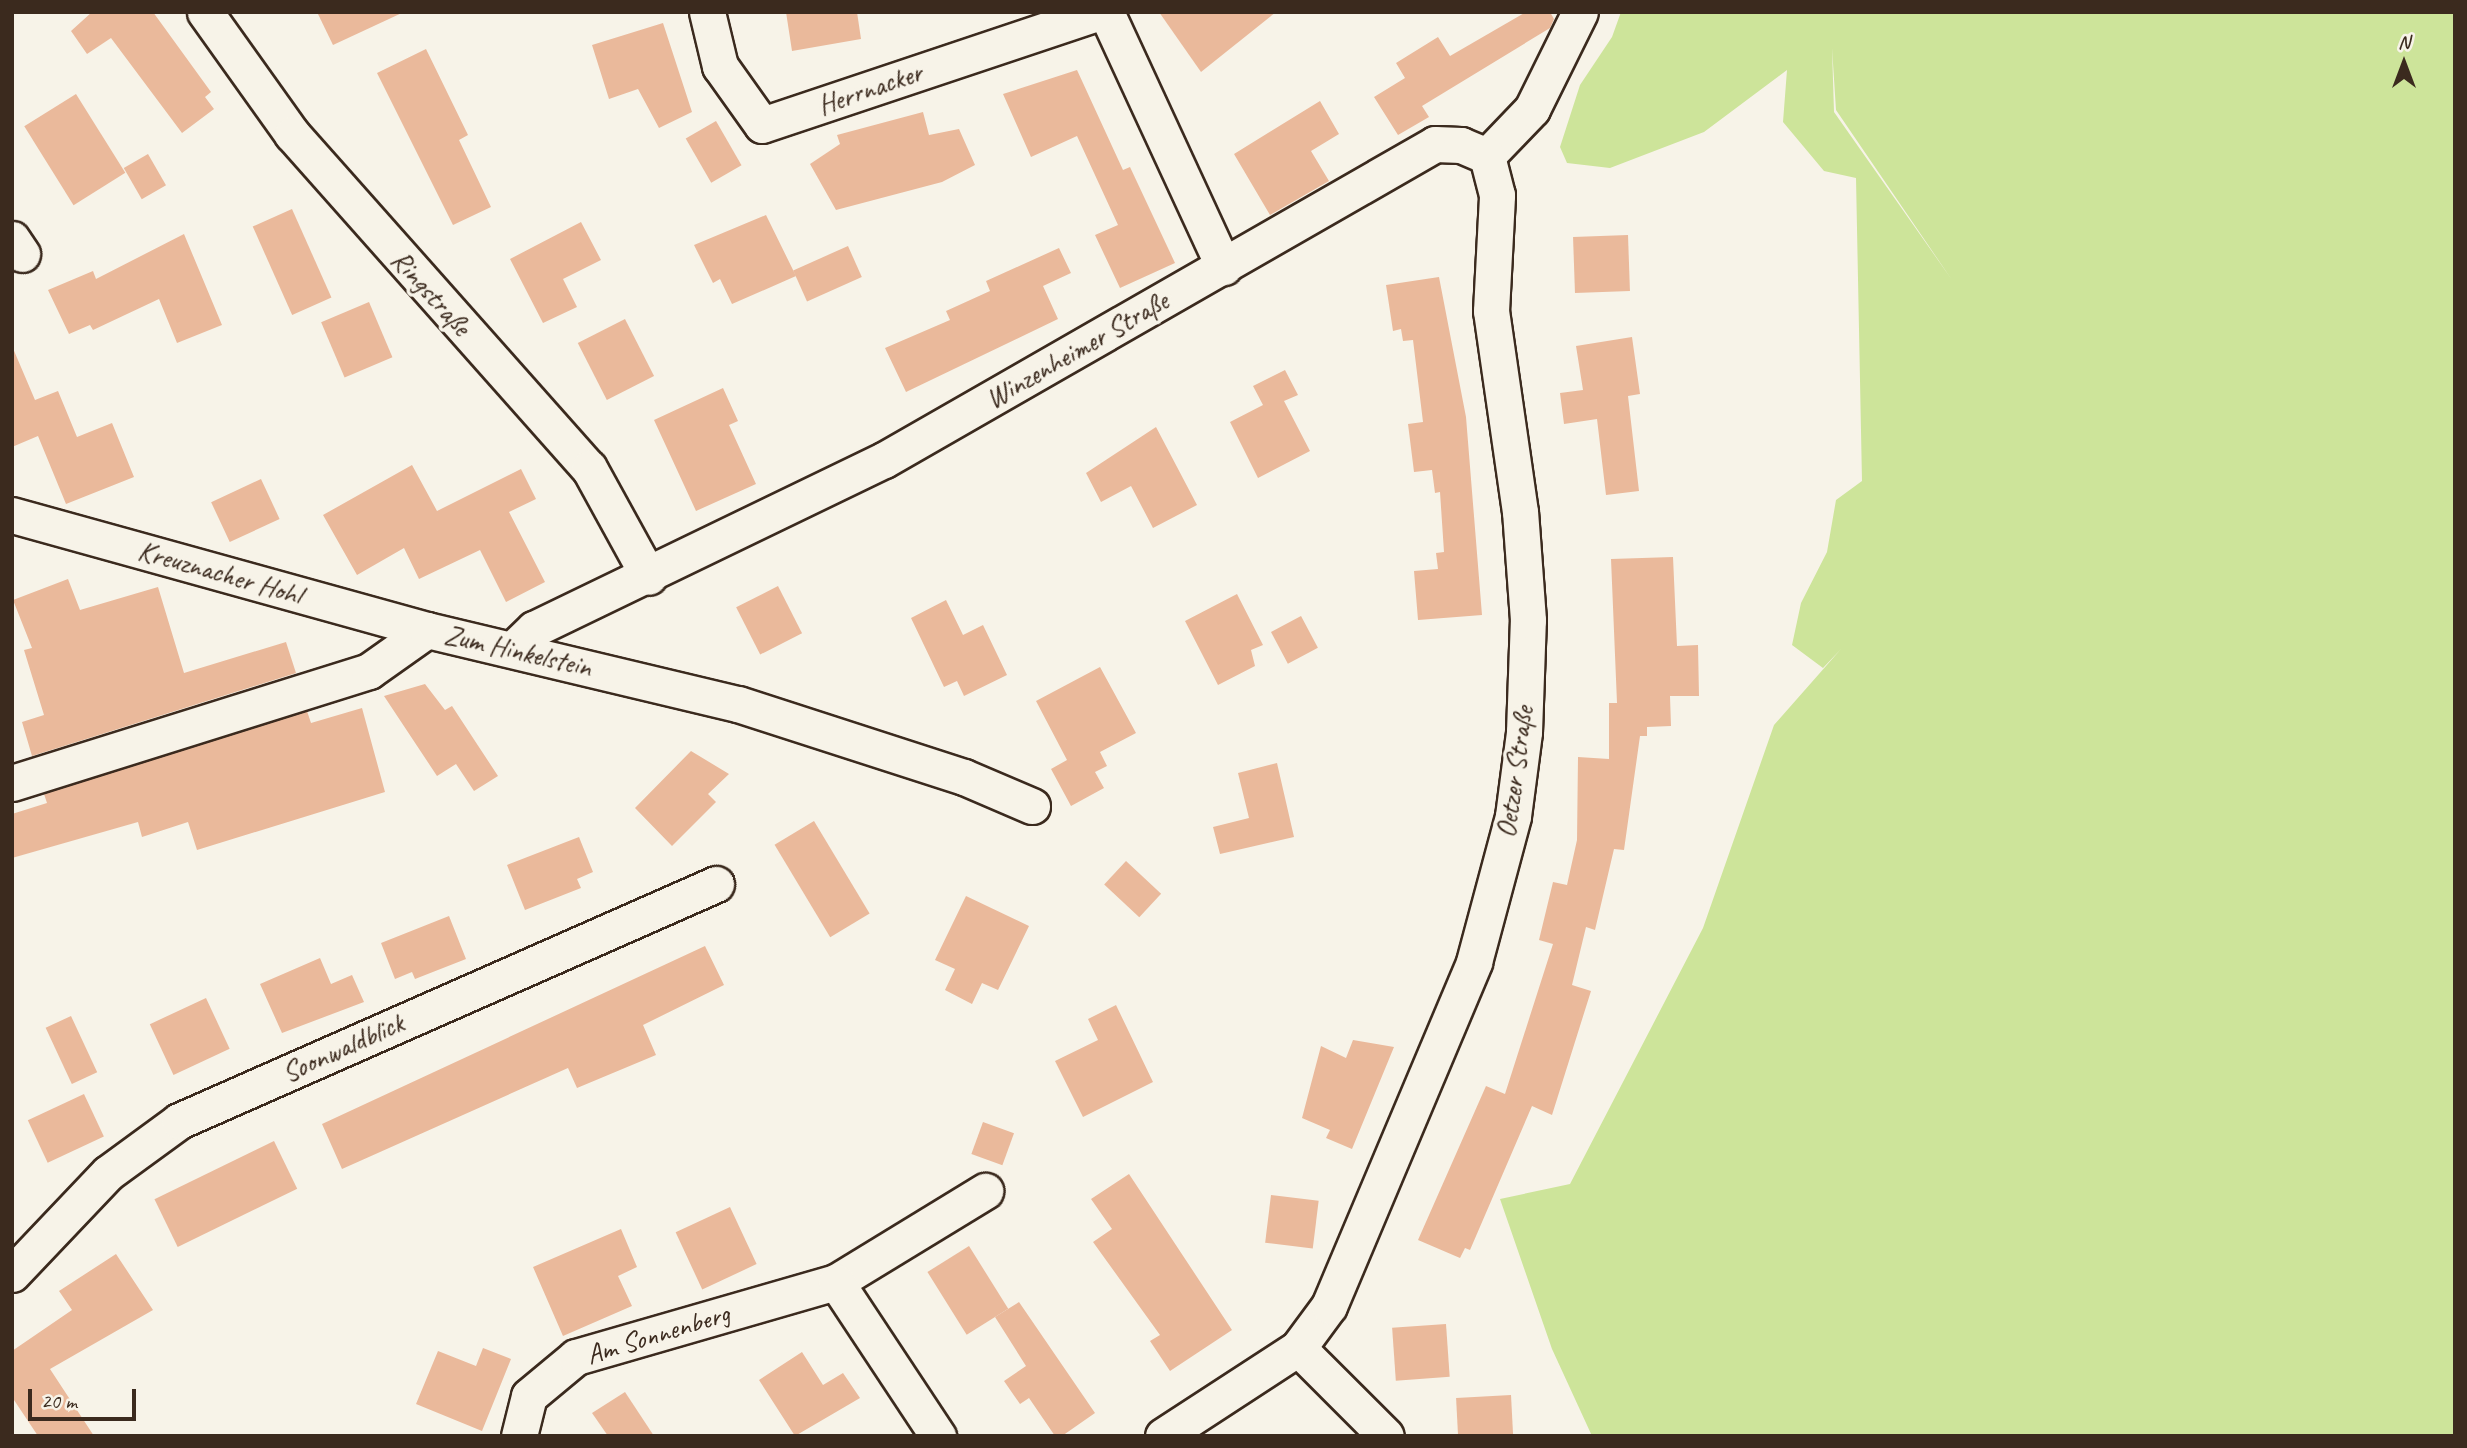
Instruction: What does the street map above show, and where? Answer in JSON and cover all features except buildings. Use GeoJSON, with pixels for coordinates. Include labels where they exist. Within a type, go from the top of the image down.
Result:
{"type":"FeatureCollection","features":[{"type":"Feature","properties":{"kind":"street","name":"Ringstraße"},"geometry":{"type":"LineString","coordinates":[[205,12],[292,134],[589,468],[649,577]]}},
{"type":"Feature","properties":{"kind":"street","name":"Herrnacker"},"geometry":{"type":"LineString","coordinates":[[707,12],[720,66],[762,125],[1099,12]]}},
{"type":"Feature","properties":{"kind":"street"},"geometry":{"type":"LineString","coordinates":[[1106,12],[1224,267]]}},
{"type":"Feature","properties":{"kind":"street"},"geometry":{"type":"LineString","coordinates":[[1487,156],[1532,109],[1580,12]]}},
{"type":"Feature","properties":{"kind":"street","name":"Winzenheimer Straße"},"geometry":{"type":"LineString","coordinates":[[513,649],[534,629],[649,577],[884,460],[1435,144],[1461,145],[1487,156]]}},
{"type":"Feature","properties":{"kind":"street","name":"Oetzer Straße"},"geometry":{"type":"LineString","coordinates":[[1298,1349],[1329,1306],[1474,962],[1513,816],[1524,732],[1528,620],[1520,512],[1491,311],[1497,195],[1487,156]]}},
{"type":"Feature","properties":{"kind":"street","name":"Kreuznacher Hohl"},"geometry":{"type":"LineString","coordinates":[[12,515],[427,630]]}},
{"type":"Feature","properties":{"kind":"street","name":"Zum Hinkelstein"},"geometry":{"type":"LineString","coordinates":[[12,783],[369,671],[427,630],[738,704],[964,777],[1032,806]]}},
{"type":"Feature","properties":{"kind":"street","name":"Soonwaldblick"},"geometry":{"type":"LineString","coordinates":[[12,1274],[108,1173],[178,1121],[716,884]]}},
{"type":"Feature","properties":{"kind":"street","name":"Am Sonnenberg"},"geometry":{"type":"LineString","coordinates":[[519,1436],[529,1396],[576,1357],[836,1282],[985,1191]]}},
{"type":"Feature","properties":{"kind":"street"},"geometry":{"type":"LineString","coordinates":[[836,1282],[938,1436]]}},
{"type":"Feature","properties":{"kind":"street"},"geometry":{"type":"LineString","coordinates":[[1163,1436],[1298,1349],[1386,1436]]}},
{"type":"Feature","properties":{"kind":"green space"},"geometry":{"type":"Polygon","coordinates":[[[1621,12],[2455,12],[2455,1436],[1592,1436],[1552,1349],[1500,1199],[1570,1184],[1703,928],[1774,725],[1841,649],[1823,668],[1792,645],[1801,603],[1827,552],[1836,500],[1862,481],[1856,178],[1824,171],[1783,122],[1787,70],[1704,132],[1610,168],[1567,163],[1560,147],[1580,85],[1612,37],[1621,12]],[[1832,48],[1834,112],[1952,280],[1836,110],[1832,48]]]}}]}
